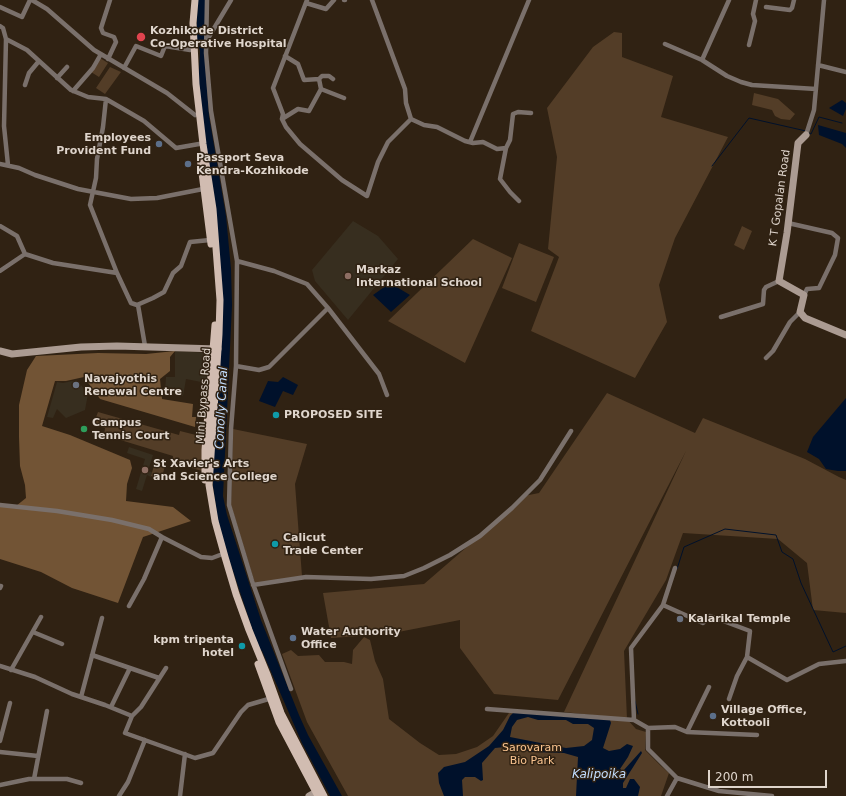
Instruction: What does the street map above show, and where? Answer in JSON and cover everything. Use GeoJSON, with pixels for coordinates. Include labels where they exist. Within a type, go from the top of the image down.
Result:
{"type":"FeatureCollection","features":[{"type":"Feature","properties":{"kind":"main road","name":"Mini Bypass Road"},"geometry":{"type":"LineString","coordinates":[[194,0],[190,50],[192,92],[215,284],[216,349],[209,485],[215,521],[236,594],[273,697]]}},
{"type":"Feature","properties":{"kind":"main road","name":"Mini Bypass Road"},"geometry":{"type":"LineString","coordinates":[[194,0],[193,23],[196,84],[213,209],[220,300],[205,450],[205,489],[212,526],[220,555],[273,697],[320,793]]}},
{"type":"Feature","properties":{"kind":"street"},"geometry":{"type":"LineString","coordinates":[[0,6],[22,17],[31,0],[47,9],[94,50],[167,93],[195,115]]}},
{"type":"Feature","properties":{"kind":"street"},"geometry":{"type":"LineString","coordinates":[[108,59],[116,42],[114,37],[103,33],[101,28],[110,0]]}},
{"type":"Feature","properties":{"kind":"street"},"geometry":{"type":"LineString","coordinates":[[207,0],[206,53],[210,111],[237,261],[236,366],[231,429],[229,506],[253,585],[290,689]]}},
{"type":"Feature","properties":{"kind":"street"},"geometry":{"type":"LineString","coordinates":[[206,40],[231,0]]}},
{"type":"Feature","properties":{"kind":"street"},"geometry":{"type":"LineString","coordinates":[[334,0],[326,9],[306,2],[285,56],[273,88],[283,114],[282,119],[286,127],[300,144],[342,180],[367,196],[378,162],[388,142],[411,119]]}},
{"type":"Feature","properties":{"kind":"street"},"geometry":{"type":"LineString","coordinates":[[372,0],[405,89],[406,103],[411,119],[424,125],[437,127],[465,141],[483,142],[497,149],[506,148]]}},
{"type":"Feature","properties":{"kind":"street"},"geometry":{"type":"LineString","coordinates":[[470,142],[529,0]]}},
{"type":"Feature","properties":{"kind":"street"},"geometry":{"type":"LineString","coordinates":[[702,60],[729,0]]}},
{"type":"Feature","properties":{"kind":"street"},"geometry":{"type":"LineString","coordinates":[[749,45],[755,20],[753,14],[756,0]]}},
{"type":"Feature","properties":{"kind":"street"},"geometry":{"type":"LineString","coordinates":[[766,7],[790,10],[794,0]]}},
{"type":"Feature","properties":{"kind":"street","name":"K T Gopalan Road"},"geometry":{"type":"LineString","coordinates":[[779,281],[798,143],[806,136],[814,110],[824,0]]}},
{"type":"Feature","properties":{"kind":"street"},"geometry":{"type":"LineString","coordinates":[[0,26],[3,28],[6,39],[4,126],[8,165]]}},
{"type":"Feature","properties":{"kind":"street"},"geometry":{"type":"LineString","coordinates":[[6,39],[27,50],[73,91],[88,97],[106,99],[144,121],[176,148],[199,144]]}},
{"type":"Feature","properties":{"kind":"street"},"geometry":{"type":"LineString","coordinates":[[665,44],[702,60],[727,76],[741,82],[752,85],[816,89]]}},
{"type":"Feature","properties":{"kind":"street"},"geometry":{"type":"LineString","coordinates":[[124,68],[136,46],[161,56],[166,46],[190,50]]}},
{"type":"Feature","properties":{"kind":"street"},"geometry":{"type":"LineString","coordinates":[[73,91],[89,73],[101,54]]}},
{"type":"Feature","properties":{"kind":"street"},"geometry":{"type":"LineString","coordinates":[[285,56],[298,64],[304,80],[319,79],[322,76],[329,76],[333,79]]}},
{"type":"Feature","properties":{"kind":"street"},"geometry":{"type":"LineString","coordinates":[[25,84],[29,73],[39,61]]}},
{"type":"Feature","properties":{"kind":"street"},"geometry":{"type":"LineString","coordinates":[[818,65],[846,72]]}},
{"type":"Feature","properties":{"kind":"street"},"geometry":{"type":"LineString","coordinates":[[57,78],[67,67]]}},
{"type":"Feature","properties":{"kind":"street"},"geometry":{"type":"LineString","coordinates":[[282,119],[298,109],[309,111],[321,88],[319,79]]}},
{"type":"Feature","properties":{"kind":"street"},"geometry":{"type":"LineString","coordinates":[[321,88],[344,98]]}},
{"type":"Feature","properties":{"kind":"street"},"geometry":{"type":"LineString","coordinates":[[106,99],[101,142],[97,158],[96,178],[90,205],[117,273],[131,302],[138,305],[164,292],[173,274],[181,266],[190,242],[210,240]]}},
{"type":"Feature","properties":{"kind":"street"},"geometry":{"type":"LineString","coordinates":[[519,201],[500,179],[506,148],[510,140],[513,114],[518,112],[531,113]]}},
{"type":"Feature","properties":{"kind":"street"},"geometry":{"type":"LineString","coordinates":[[0,121],[4,126]]}},
{"type":"Feature","properties":{"kind":"street"},"geometry":{"type":"LineString","coordinates":[[0,164],[19,168],[35,175],[78,189],[130,199],[157,198],[203,189]]}},
{"type":"Feature","properties":{"kind":"street"},"geometry":{"type":"LineString","coordinates":[[766,358],[773,351],[790,322],[800,312],[804,294],[808,289],[819,288],[835,255],[838,238],[832,233],[788,223]]}},
{"type":"Feature","properties":{"kind":"street"},"geometry":{"type":"LineString","coordinates":[[0,226],[17,236],[25,254],[53,263],[117,273]]}},
{"type":"Feature","properties":{"kind":"street"},"geometry":{"type":"LineString","coordinates":[[0,271],[25,254]]}},
{"type":"Feature","properties":{"kind":"street"},"geometry":{"type":"LineString","coordinates":[[237,261],[274,271],[308,284],[379,374],[387,395]]}},
{"type":"Feature","properties":{"kind":"street"},"geometry":{"type":"LineString","coordinates":[[721,317],[763,304],[764,290],[766,287],[779,281],[804,294]]}},
{"type":"Feature","properties":{"kind":"street"},"geometry":{"type":"LineString","coordinates":[[138,305],[145,346]]}},
{"type":"Feature","properties":{"kind":"street"},"geometry":{"type":"LineString","coordinates":[[236,366],[259,370],[269,367],[328,308]]}},
{"type":"Feature","properties":{"kind":"street"},"geometry":{"type":"LineString","coordinates":[[800,312],[805,318],[846,335]]}},
{"type":"Feature","properties":{"kind":"street"},"geometry":{"type":"LineString","coordinates":[[0,351],[12,354],[81,347],[145,346],[216,349]]}},
{"type":"Feature","properties":{"kind":"street"},"geometry":{"type":"LineString","coordinates":[[253,585],[306,577],[371,579],[404,576],[424,568],[450,555],[480,536],[512,508],[540,480],[571,431]]}},
{"type":"Feature","properties":{"kind":"street"},"geometry":{"type":"LineString","coordinates":[[0,505],[57,511],[112,520],[150,529],[162,537],[201,557],[212,558],[220,555]]}},
{"type":"Feature","properties":{"kind":"street"},"geometry":{"type":"LineString","coordinates":[[129,606],[144,579],[162,537]]}},
{"type":"Feature","properties":{"kind":"street"},"geometry":{"type":"LineString","coordinates":[[634,720],[631,648],[662,604],[675,568]]}},
{"type":"Feature","properties":{"kind":"street"},"geometry":{"type":"LineString","coordinates":[[662,604],[702,623],[710,616],[750,631],[747,657],[737,676],[729,699]]}},
{"type":"Feature","properties":{"kind":"street"},"geometry":{"type":"LineString","coordinates":[[11,670],[41,617]]}},
{"type":"Feature","properties":{"kind":"street"},"geometry":{"type":"LineString","coordinates":[[81,697],[102,618]]}},
{"type":"Feature","properties":{"kind":"street"},"geometry":{"type":"LineString","coordinates":[[33,632],[62,644]]}},
{"type":"Feature","properties":{"kind":"street"},"geometry":{"type":"LineString","coordinates":[[92,655],[159,678]]}},
{"type":"Feature","properties":{"kind":"street"},"geometry":{"type":"LineString","coordinates":[[747,657],[787,680],[819,664],[846,661]]}},
{"type":"Feature","properties":{"kind":"street"},"geometry":{"type":"LineString","coordinates":[[0,668],[35,677],[81,697],[132,716]]}},
{"type":"Feature","properties":{"kind":"street"},"geometry":{"type":"LineString","coordinates":[[111,707],[130,668]]}},
{"type":"Feature","properties":{"kind":"street"},"geometry":{"type":"LineString","coordinates":[[166,668],[141,707],[132,716],[124,733],[195,758],[213,753],[241,712],[248,705],[273,697]]}},
{"type":"Feature","properties":{"kind":"street"},"geometry":{"type":"LineString","coordinates":[[687,732],[709,686]]}},
{"type":"Feature","properties":{"kind":"street"},"geometry":{"type":"LineString","coordinates":[[0,741],[10,703]]}},
{"type":"Feature","properties":{"kind":"street"},"geometry":{"type":"LineString","coordinates":[[487,709],[634,720],[648,728],[675,727],[687,732],[757,735]]}},
{"type":"Feature","properties":{"kind":"street"},"geometry":{"type":"LineString","coordinates":[[34,779],[47,711]]}},
{"type":"Feature","properties":{"kind":"street"},"geometry":{"type":"LineString","coordinates":[[648,728],[648,749],[677,778],[719,791],[772,796]]}},
{"type":"Feature","properties":{"kind":"street"},"geometry":{"type":"LineString","coordinates":[[118,796],[128,782],[145,740]]}},
{"type":"Feature","properties":{"kind":"street"},"geometry":{"type":"LineString","coordinates":[[0,752],[38,756]]}},
{"type":"Feature","properties":{"kind":"street"},"geometry":{"type":"LineString","coordinates":[[180,796],[186,754]]}},
{"type":"Feature","properties":{"kind":"street"},"geometry":{"type":"LineString","coordinates":[[667,796],[677,778]]}},
{"type":"Feature","properties":{"kind":"street"},"geometry":{"type":"LineString","coordinates":[[0,785],[29,779],[67,779],[81,783]]}},
{"type":"Feature","properties":{"kind":"street"},"geometry":{"type":"LineString","coordinates":[[308,796],[320,793]]}},
{"type":"Feature","properties":{"kind":"shaded area","name":"Markaz International School"},"geometry":{"type":"Polygon","coordinates":[[[353,221],[378,236],[398,259],[348,320],[315,281],[312,270],[353,221]]]}},
{"type":"Feature","properties":{"kind":"shaded area"},"geometry":{"type":"Polygon","coordinates":[[[175,351],[209,353],[206,383],[186,379],[183,396],[165,392],[166,377],[175,377],[175,351]]]}},
{"type":"Feature","properties":{"kind":"shaded area"},"geometry":{"type":"Polygon","coordinates":[[[175,351],[170,357],[170,371],[160,379],[162,399],[193,404],[192,417],[196,417],[195,427],[100,399],[84,377],[66,381],[55,381],[42,426],[70,435],[130,460],[132,468],[127,484],[126,501],[173,507],[191,521],[143,537],[118,603],[72,588],[41,572],[0,559],[0,505],[16,506],[26,498],[25,485],[20,466],[19,405],[27,370],[36,356],[98,353],[146,354],[175,351]]]}},
{"type":"Feature","properties":{"kind":"shaded area"},"geometry":{"type":"Polygon","coordinates":[[[77,380],[88,394],[85,410],[66,418],[57,409],[53,418],[47,417],[57,382],[63,383],[77,380]]]}},
{"type":"Feature","properties":{"kind":"shaded area","name":"St Xavier's Arts and Science College"},"geometry":{"type":"Polygon","coordinates":[[[129,447],[153,455],[148,471],[152,472],[151,477],[147,475],[142,491],[136,489],[145,459],[127,453],[129,447]]]}},
{"type":"Feature","properties":{"kind":"green space"},"geometry":{"type":"Polygon","coordinates":[[[614,32],[622,33],[622,57],[673,76],[661,117],[728,137],[675,238],[659,285],[667,322],[635,378],[531,331],[559,257],[548,249],[557,157],[547,108],[593,47],[614,32]]]}},
{"type":"Feature","properties":{"kind":"green space"},"geometry":{"type":"Polygon","coordinates":[[[100,58],[108,63],[99,77],[91,72],[100,58]]]}},
{"type":"Feature","properties":{"kind":"green space"},"geometry":{"type":"Polygon","coordinates":[[[110,67],[121,72],[105,94],[96,88],[110,67]]]}},
{"type":"Feature","properties":{"kind":"green space"},"geometry":{"type":"Polygon","coordinates":[[[754,93],[778,99],[795,114],[790,120],[781,119],[775,116],[772,110],[752,105],[754,93]]]}},
{"type":"Feature","properties":{"kind":"green space"},"geometry":{"type":"Polygon","coordinates":[[[742,226],[752,231],[744,250],[734,245],[742,226]]]}},
{"type":"Feature","properties":{"kind":"green space"},"geometry":{"type":"Polygon","coordinates":[[[473,239],[512,258],[465,363],[388,321],[473,239]]]}},
{"type":"Feature","properties":{"kind":"green space"},"geometry":{"type":"Polygon","coordinates":[[[519,243],[554,257],[536,302],[502,288],[519,243]]]}},
{"type":"Feature","properties":{"kind":"green space","name":"Sarovaram Bio Park"},"geometry":{"type":"Polygon","coordinates":[[[607,393],[695,433],[703,418],[805,459],[846,480],[846,613],[813,610],[807,563],[778,539],[683,533],[666,580],[624,651],[627,719],[636,729],[646,732],[645,750],[669,773],[661,796],[348,796],[307,722],[282,654],[291,650],[298,656],[319,655],[325,662],[344,662],[352,664],[353,650],[364,637],[370,640],[375,661],[383,679],[389,719],[420,743],[439,755],[456,754],[477,747],[493,736],[511,710],[611,717],[564,712],[686,451],[558,700],[494,694],[460,648],[460,620],[388,634],[331,638],[323,593],[424,584],[524,496],[539,493],[607,393]]]}},
{"type":"Feature","properties":{"kind":"green space"},"geometry":{"type":"Polygon","coordinates":[[[98,412],[179,435],[180,431],[204,437],[202,471],[172,462],[173,456],[104,435],[105,428],[93,425],[98,412]]]}},
{"type":"Feature","properties":{"kind":"green space"},"geometry":{"type":"Polygon","coordinates":[[[233,429],[307,444],[295,484],[302,576],[255,584],[231,505],[233,429]]]}},
{"type":"Feature","properties":{"kind":"green space"},"geometry":{"type":"Polygon","coordinates":[[[155,462],[165,466],[161,480],[151,476],[155,462]]]}},
{"type":"Feature","properties":{"kind":"water","name":"Conolly Canal"},"geometry":{"type":"Polygon","coordinates":[[[198,0],[206,0],[204,46],[209,116],[226,216],[231,269],[232,305],[223,496],[227,515],[261,620],[308,735],[342,796],[330,796],[302,743],[262,651],[259,649],[218,521],[213,486],[213,469],[222,309],[198,89],[200,51],[196,35],[198,0]]]}},
{"type":"Feature","properties":{"kind":"water"},"geometry":{"type":"Polygon","coordinates":[[[842,100],[846,103],[846,109],[843,116],[829,108],[842,100]]]}},
{"type":"Feature","properties":{"kind":"water"},"geometry":{"type":"Polygon","coordinates":[[[818,125],[846,133],[846,148],[842,144],[819,135],[818,125]]]}},
{"type":"Feature","properties":{"kind":"water"},"geometry":{"type":"Polygon","coordinates":[[[390,283],[410,295],[391,312],[373,295],[390,283]]]}},
{"type":"Feature","properties":{"kind":"water"},"geometry":{"type":"Polygon","coordinates":[[[283,377],[298,385],[293,395],[283,391],[275,407],[259,401],[268,381],[278,382],[283,377]]]}},
{"type":"Feature","properties":{"kind":"water"},"geometry":{"type":"Polygon","coordinates":[[[846,398],[846,471],[826,469],[819,459],[807,452],[813,437],[846,398]]]}},
{"type":"Feature","properties":{"kind":"water","name":"Kalipoika"},"geometry":{"type":"Polygon","coordinates":[[[514,712],[610,720],[611,723],[603,748],[609,751],[620,749],[627,744],[633,746],[620,769],[623,771],[641,751],[642,753],[623,783],[623,788],[626,788],[630,779],[634,779],[640,787],[638,796],[576,796],[578,757],[564,753],[534,752],[505,747],[495,748],[482,763],[483,780],[481,781],[475,777],[465,777],[462,780],[463,796],[444,796],[439,783],[438,773],[444,767],[465,762],[489,746],[503,730],[510,716],[514,712]],[[528,717],[517,720],[512,727],[510,737],[566,748],[584,746],[592,740],[594,728],[588,724],[573,724],[566,720],[538,720],[528,717]]]}},
{"type":"Feature","properties":{"kind":"waterway"},"geometry":{"type":"LineString","coordinates":[[809,133],[811,134],[819,117],[842,123]]}},
{"type":"Feature","properties":{"kind":"waterway"},"geometry":{"type":"LineString","coordinates":[[712,166],[749,118],[806,131]]}},
{"type":"Feature","properties":{"kind":"waterway"},"geometry":{"type":"LineString","coordinates":[[677,569],[684,547],[725,529],[776,535],[782,552],[793,559],[801,583],[833,652],[846,646]]}},
{"type":"Feature","properties":{"kind":"waterway"},"geometry":{"type":"LineString","coordinates":[[635,701],[638,714]]}},
{"type":"Feature","properties":{"kind":"place","name":"Kozhikode District Co-Operative Hospital"},"geometry":{"type":"Point","coordinates":[141,37]}},
{"type":"Feature","properties":{"kind":"place","name":"Employees Provident Fund"},"geometry":{"type":"Point","coordinates":[159,144]}},
{"type":"Feature","properties":{"kind":"place","name":"Passport Seva Kendra-Kozhikode"},"geometry":{"type":"Point","coordinates":[188,164]}},
{"type":"Feature","properties":{"kind":"place","name":"Markaz International School"},"geometry":{"type":"Point","coordinates":[348,276]}},
{"type":"Feature","properties":{"kind":"place","name":"Navajyothis Renewal Centre"},"geometry":{"type":"Point","coordinates":[76,385]}},
{"type":"Feature","properties":{"kind":"place","name":"PROPOSED SITE"},"geometry":{"type":"Point","coordinates":[276,415]}},
{"type":"Feature","properties":{"kind":"place","name":"Campus Tennis Court"},"geometry":{"type":"Point","coordinates":[84,429]}},
{"type":"Feature","properties":{"kind":"place","name":"St Xavier's Arts and Science College"},"geometry":{"type":"Point","coordinates":[145,470]}},
{"type":"Feature","properties":{"kind":"place","name":"Calicut Trade Center"},"geometry":{"type":"Point","coordinates":[275,544]}},
{"type":"Feature","properties":{"kind":"place","name":"Kalarikal Temple"},"geometry":{"type":"Point","coordinates":[680,619]}},
{"type":"Feature","properties":{"kind":"place","name":"Water Authority Office"},"geometry":{"type":"Point","coordinates":[293,638]}},
{"type":"Feature","properties":{"kind":"place","name":"kpm tripenta hotel"},"geometry":{"type":"Point","coordinates":[242,646]}},
{"type":"Feature","properties":{"kind":"place","name":"Village Office, Kottooli"},"geometry":{"type":"Point","coordinates":[713,716]}}]}
